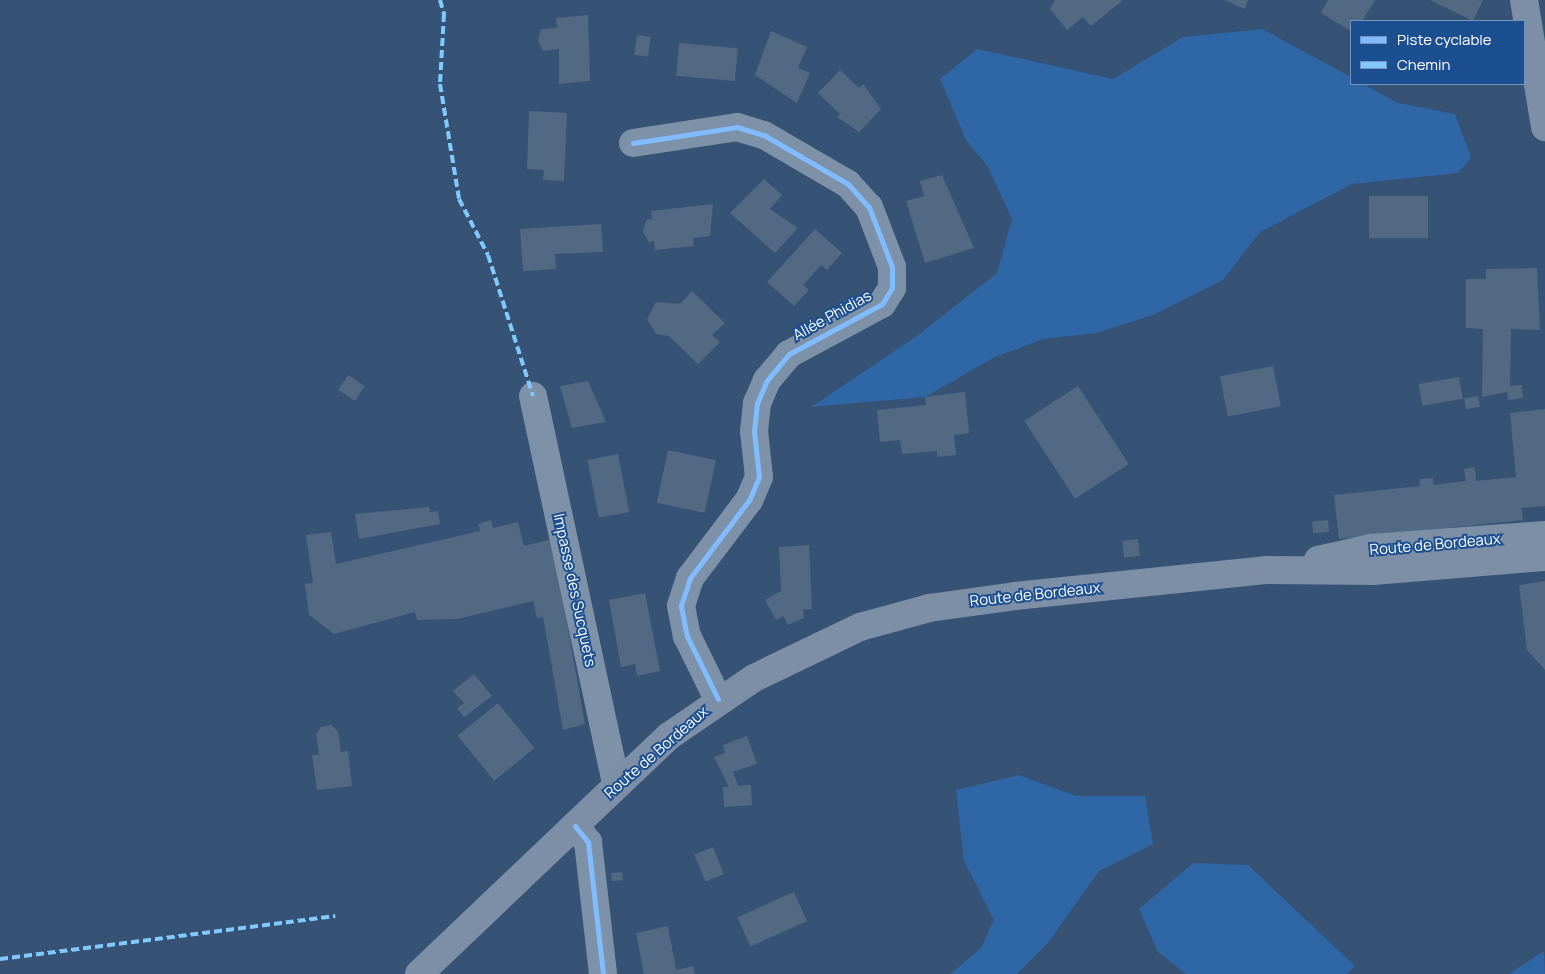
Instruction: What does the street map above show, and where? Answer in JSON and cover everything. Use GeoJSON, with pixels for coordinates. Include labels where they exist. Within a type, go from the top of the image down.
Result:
{"type":"FeatureCollection","features":[{"type":"Feature","properties":{"kind":"main road"},"geometry":{"type":"LineString","coordinates":[[1524,0],[1545,127]]}},
{"type":"Feature","properties":{"kind":"main road","name":"Route de Bordeaux"},"geometry":{"type":"LineString","coordinates":[[419,974],[575,826],[616,784],[718,699],[821,643],[921,610],[1015,596],[1268,570],[1371,548],[1545,535]]}},
{"type":"Feature","properties":{"kind":"main road"},"geometry":{"type":"LineString","coordinates":[[1268,570],[1545,545]]}},
{"type":"Feature","properties":{"kind":"main road","name":"Route de Bordeaux"},"geometry":{"type":"LineString","coordinates":[[1268,570],[1373,571],[1545,557]]}},
{"type":"Feature","properties":{"kind":"street","name":"Allée Phidias"},"geometry":{"type":"LineString","coordinates":[[633,143],[737,127],[764,135],[848,184],[869,208],[892,267],[892,288],[882,304],[789,354],[767,380],[757,403],[754,430],[760,478],[749,500],[690,578],[681,606],[687,636],[718,699]]}},
{"type":"Feature","properties":{"kind":"street","name":"Impasse des Sucquets"},"geometry":{"type":"LineString","coordinates":[[533,396],[616,784]]}},
{"type":"Feature","properties":{"kind":"street"},"geometry":{"type":"LineString","coordinates":[[575,826],[588,842],[603,974]]}},
{"type":"Feature","properties":{"kind":"shaded area"},"geometry":{"type":"Polygon","coordinates":[[[1262,29],[1350,76],[1350,85],[1365,85],[1398,103],[1455,114],[1471,158],[1458,173],[1352,184],[1260,232],[1223,280],[1153,315],[1096,333],[1043,339],[995,357],[925,397],[811,407],[918,335],[997,273],[1012,219],[988,167],[966,140],[940,79],[977,49],[1113,79],[1183,37],[1262,29]]]}},
{"type":"Feature","properties":{"kind":"shaded area"},"geometry":{"type":"Polygon","coordinates":[[[1019,775],[1076,796],[1145,796],[1153,844],[1099,871],[1048,943],[1017,974],[950,974],[981,948],[994,920],[964,861],[956,790],[1019,775]]]}},
{"type":"Feature","properties":{"kind":"shaded area"},"geometry":{"type":"Polygon","coordinates":[[[1193,863],[1248,865],[1355,966],[1347,974],[1186,974],[1158,952],[1139,909],[1193,863]]]}},
{"type":"Feature","properties":{"kind":"shaded area"},"geometry":{"type":"Polygon","coordinates":[[[1544,951],[1545,974],[1509,974],[1544,951]]]}},
{"type":"Feature","properties":{"kind":"building"},"geometry":{"type":"Polygon","coordinates":[[[1055,0],[1122,1],[1091,26],[1083,17],[1067,30],[1050,9],[1055,0]]]}},
{"type":"Feature","properties":{"kind":"building"},"geometry":{"type":"Polygon","coordinates":[[[1224,0],[1248,0],[1245,9],[1224,0]]]}},
{"type":"Feature","properties":{"kind":"building"},"geometry":{"type":"Polygon","coordinates":[[[1328,0],[1375,0],[1363,20],[1350,20],[1350,30],[1321,13],[1328,0]]]}},
{"type":"Feature","properties":{"kind":"building"},"geometry":{"type":"Polygon","coordinates":[[[1430,0],[1483,0],[1473,20],[1430,0]]]}},
{"type":"Feature","properties":{"kind":"building"},"geometry":{"type":"Polygon","coordinates":[[[588,15],[590,81],[559,84],[559,49],[543,51],[538,41],[541,29],[557,28],[556,18],[588,15]]]}},
{"type":"Feature","properties":{"kind":"building"},"geometry":{"type":"Polygon","coordinates":[[[771,31],[807,47],[798,68],[810,73],[797,103],[755,75],[771,31]]]}},
{"type":"Feature","properties":{"kind":"building"},"geometry":{"type":"Polygon","coordinates":[[[637,35],[651,37],[648,57],[634,55],[637,35]]]}},
{"type":"Feature","properties":{"kind":"building"},"geometry":{"type":"Polygon","coordinates":[[[679,43],[738,48],[735,81],[676,76],[679,43]]]}},
{"type":"Feature","properties":{"kind":"building"},"geometry":{"type":"Polygon","coordinates":[[[840,70],[859,88],[863,84],[881,109],[859,132],[837,117],[840,114],[818,93],[840,70]]]}},
{"type":"Feature","properties":{"kind":"building"},"geometry":{"type":"Polygon","coordinates":[[[529,111],[567,113],[564,181],[543,180],[544,170],[527,169],[529,111]]]}},
{"type":"Feature","properties":{"kind":"building"},"geometry":{"type":"Polygon","coordinates":[[[942,175],[974,248],[925,263],[906,201],[924,196],[920,181],[942,175]]]}},
{"type":"Feature","properties":{"kind":"building"},"geometry":{"type":"Polygon","coordinates":[[[764,179],[782,195],[770,209],[798,228],[775,253],[730,213],[764,179]]]}},
{"type":"Feature","properties":{"kind":"building"},"geometry":{"type":"Polygon","coordinates":[[[1369,196],[1428,196],[1428,238],[1369,238],[1369,196]]]}},
{"type":"Feature","properties":{"kind":"building"},"geometry":{"type":"Polygon","coordinates":[[[713,204],[710,236],[693,238],[694,246],[655,250],[654,241],[649,242],[643,232],[646,220],[652,219],[651,211],[713,204]]]}},
{"type":"Feature","properties":{"kind":"building"},"geometry":{"type":"Polygon","coordinates":[[[601,224],[603,252],[555,254],[556,269],[523,271],[520,229],[601,224]]]}},
{"type":"Feature","properties":{"kind":"building"},"geometry":{"type":"Polygon","coordinates":[[[815,229],[842,253],[827,270],[821,265],[803,285],[809,290],[794,306],[767,282],[815,229]]]}},
{"type":"Feature","properties":{"kind":"building"},"geometry":{"type":"Polygon","coordinates":[[[1537,268],[1540,330],[1511,329],[1510,386],[1522,385],[1523,398],[1508,400],[1507,392],[1482,397],[1483,329],[1466,328],[1466,279],[1486,279],[1486,269],[1537,268]]]}},
{"type":"Feature","properties":{"kind":"building"},"geometry":{"type":"Polygon","coordinates":[[[692,291],[725,323],[712,335],[720,342],[698,364],[669,336],[656,334],[647,319],[656,302],[680,304],[692,291]]]}},
{"type":"Feature","properties":{"kind":"building"},"geometry":{"type":"Polygon","coordinates":[[[1273,366],[1281,406],[1228,417],[1220,376],[1273,366]]]}},
{"type":"Feature","properties":{"kind":"building"},"geometry":{"type":"Polygon","coordinates":[[[348,375],[365,386],[355,401],[338,390],[348,375]]]}},
{"type":"Feature","properties":{"kind":"building"},"geometry":{"type":"Polygon","coordinates":[[[1459,377],[1463,399],[1422,406],[1419,384],[1459,377]]]}},
{"type":"Feature","properties":{"kind":"building"},"geometry":{"type":"Polygon","coordinates":[[[588,381],[606,422],[572,428],[560,386],[588,381]]]}},
{"type":"Feature","properties":{"kind":"building"},"geometry":{"type":"Polygon","coordinates":[[[1078,386],[1129,464],[1075,499],[1024,421],[1078,386]]]}},
{"type":"Feature","properties":{"kind":"building"},"geometry":{"type":"Polygon","coordinates":[[[965,392],[969,433],[954,435],[956,455],[937,457],[937,451],[902,454],[900,440],[880,442],[877,410],[926,405],[925,397],[965,392]]]}},
{"type":"Feature","properties":{"kind":"building"},"geometry":{"type":"Polygon","coordinates":[[[1478,396],[1480,407],[1466,409],[1464,398],[1478,396]]]}},
{"type":"Feature","properties":{"kind":"building"},"geometry":{"type":"Polygon","coordinates":[[[1545,409],[1545,506],[1521,508],[1523,520],[1339,539],[1334,495],[1420,486],[1419,479],[1433,478],[1433,485],[1466,481],[1464,469],[1475,467],[1476,481],[1516,477],[1510,413],[1545,409]]]}},
{"type":"Feature","properties":{"kind":"building"},"geometry":{"type":"Polygon","coordinates":[[[668,450],[716,460],[705,513],[657,503],[668,450]]]}},
{"type":"Feature","properties":{"kind":"building"},"geometry":{"type":"Polygon","coordinates":[[[618,454],[629,512],[599,518],[588,460],[618,454]]]}},
{"type":"Feature","properties":{"kind":"building"},"geometry":{"type":"Polygon","coordinates":[[[429,507],[430,512],[438,511],[440,524],[359,539],[355,514],[429,507]]]}},
{"type":"Feature","properties":{"kind":"building"},"geometry":{"type":"Polygon","coordinates":[[[491,520],[493,528],[518,522],[524,546],[552,539],[585,724],[563,730],[543,617],[537,618],[533,601],[457,619],[417,620],[415,612],[334,634],[309,615],[305,584],[313,583],[306,535],[331,532],[336,564],[480,531],[478,524],[491,520]]]}},
{"type":"Feature","properties":{"kind":"building"},"geometry":{"type":"Polygon","coordinates":[[[1328,520],[1329,532],[1313,533],[1312,521],[1328,520]]]}},
{"type":"Feature","properties":{"kind":"building"},"geometry":{"type":"Polygon","coordinates":[[[1138,539],[1140,556],[1124,558],[1122,541],[1138,539]]]}},
{"type":"Feature","properties":{"kind":"building"},"geometry":{"type":"Polygon","coordinates":[[[809,545],[812,609],[803,610],[804,618],[788,625],[783,616],[776,620],[765,600],[781,591],[779,547],[809,545]]]}},
{"type":"Feature","properties":{"kind":"building"},"geometry":{"type":"Polygon","coordinates":[[[1545,581],[1545,670],[1527,650],[1519,585],[1545,581]]]}},
{"type":"Feature","properties":{"kind":"building"},"geometry":{"type":"Polygon","coordinates":[[[645,593],[660,671],[637,676],[635,664],[621,667],[609,600],[645,593]]]}},
{"type":"Feature","properties":{"kind":"building"},"geometry":{"type":"Polygon","coordinates":[[[474,674],[492,696],[464,717],[457,708],[464,703],[453,691],[474,674]]]}},
{"type":"Feature","properties":{"kind":"building"},"geometry":{"type":"Polygon","coordinates":[[[498,703],[535,748],[494,781],[458,736],[498,703]]]}},
{"type":"Feature","properties":{"kind":"building"},"geometry":{"type":"Polygon","coordinates":[[[331,725],[338,731],[341,752],[348,751],[352,786],[317,790],[312,755],[319,755],[316,734],[321,727],[331,725]]]}},
{"type":"Feature","properties":{"kind":"building"},"geometry":{"type":"Polygon","coordinates":[[[747,736],[757,764],[733,772],[738,786],[751,785],[752,805],[724,807],[723,787],[729,787],[714,757],[725,753],[723,745],[747,736]]]}},
{"type":"Feature","properties":{"kind":"building"},"geometry":{"type":"Polygon","coordinates":[[[713,847],[724,874],[705,881],[694,854],[713,847]]]}},
{"type":"Feature","properties":{"kind":"building"},"geometry":{"type":"Polygon","coordinates":[[[622,872],[623,880],[612,881],[611,873],[622,872]]]}},
{"type":"Feature","properties":{"kind":"building"},"geometry":{"type":"Polygon","coordinates":[[[794,892],[807,921],[750,946],[737,917],[794,892]]]}},
{"type":"Feature","properties":{"kind":"building"},"geometry":{"type":"Polygon","coordinates":[[[668,926],[676,970],[693,966],[695,974],[644,974],[636,933],[668,926]]]}},
{"type":"Feature","properties":{"kind":"marked path"},"geometry":{"type":"LineString","coordinates":[[440,0],[444,14],[440,84],[459,199],[488,255],[533,396]]}},
{"type":"Feature","properties":{"kind":"marked path"},"geometry":{"type":"LineString","coordinates":[[0,959],[335,916]]}},
{"type":"Feature","properties":{"kind":"cycle path"},"geometry":{"type":"LineString","coordinates":[[633,143],[737,127],[764,135],[848,184],[869,207],[892,267],[892,288],[882,304],[789,354],[767,380],[757,403],[754,431],[759,477],[749,500],[690,578],[681,606],[687,636],[718,699]]}},
{"type":"Feature","properties":{"kind":"cycle path"},"geometry":{"type":"LineString","coordinates":[[575,826],[588,842],[603,974]]}}]}
